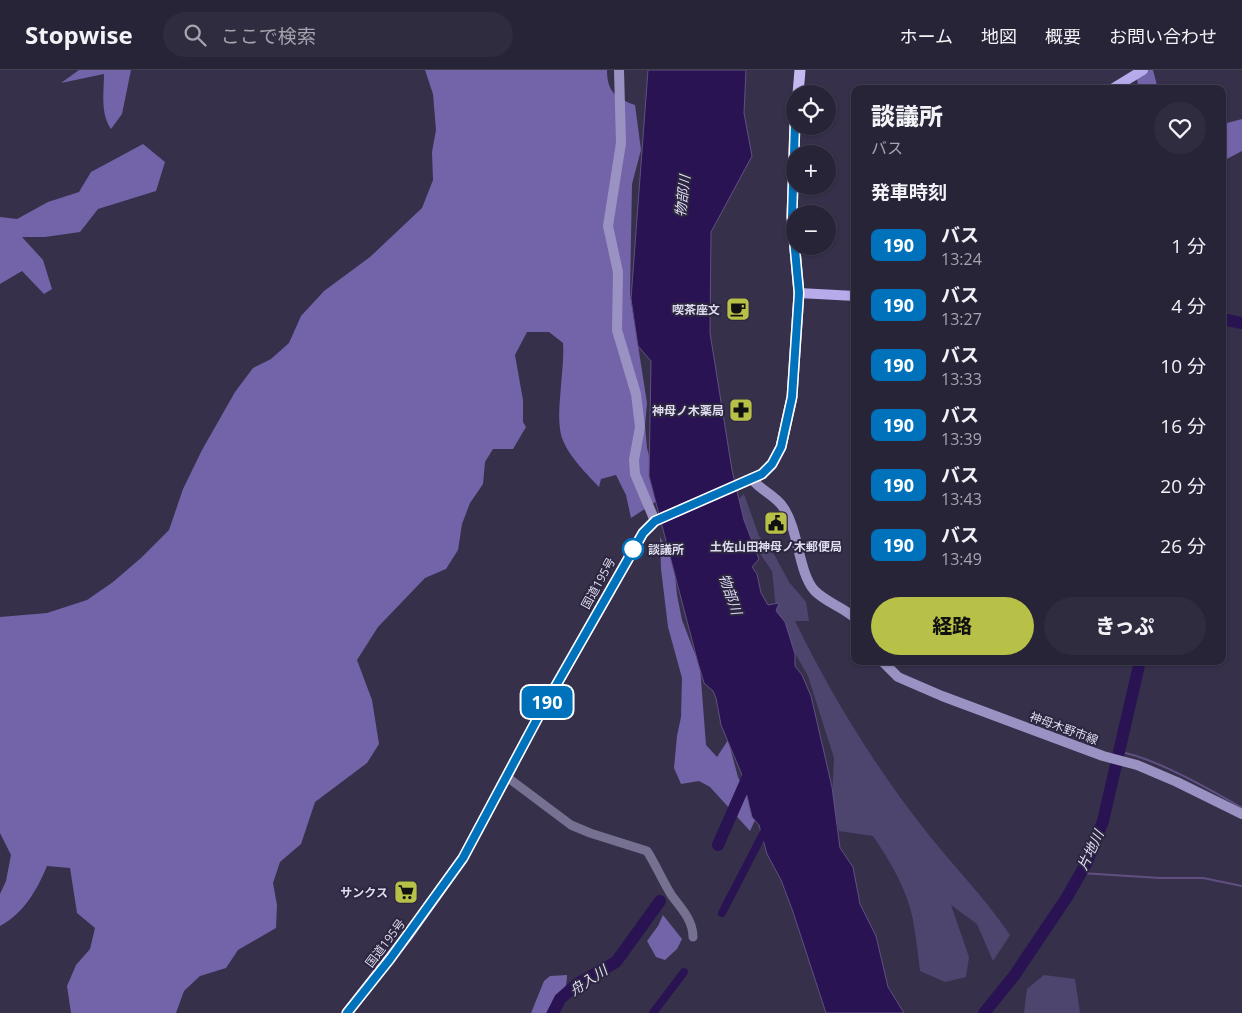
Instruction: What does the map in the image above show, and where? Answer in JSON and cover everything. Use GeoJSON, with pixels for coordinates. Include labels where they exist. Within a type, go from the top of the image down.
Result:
{"type":"FeatureCollection","features":[{"type":"Feature","properties":{"kind":"highway"},"geometry":{"type":"LineString","coordinates":[[799,85],[800,70]]}},
{"type":"Feature","properties":{"kind":"highway","name":"国道195号"},"geometry":{"type":"LineString","coordinates":[[347,1013],[398,949],[463,858],[542,710],[643,533],[659,519],[762,474],[772,464],[781,447],[792,397],[799,293],[792,217],[795,135]]}},
{"type":"Feature","properties":{"kind":"main road"},"geometry":{"type":"LineString","coordinates":[[619,70],[621,143],[608,226],[618,272],[617,330],[636,394],[640,427],[634,460],[635,474],[659,519]]}},
{"type":"Feature","properties":{"kind":"main road"},"geometry":{"type":"LineString","coordinates":[[1119,85],[1143,70]]}},
{"type":"Feature","properties":{"kind":"main road"},"geometry":{"type":"LineString","coordinates":[[799,293],[851,296]]}},
{"type":"Feature","properties":{"kind":"main road"},"geometry":{"type":"LineString","coordinates":[[748,480],[771,494],[783,507],[796,537],[813,589],[851,615]]}},
{"type":"Feature","properties":{"kind":"main road","name":"神母木野市線"},"geometry":{"type":"LineString","coordinates":[[886,665],[898,677],[942,696],[1177,782],[1242,814]]}},
{"type":"Feature","properties":{"kind":"street"},"geometry":{"type":"LineString","coordinates":[[507,777],[571,825],[647,851],[672,895],[682,908],[692,930],[692,937]]}},
{"type":"Feature","properties":{"kind":"shaded area"},"geometry":{"type":"Polygon","coordinates":[[[79,70],[131,70],[122,114],[111,129],[104,109],[104,74],[61,83],[79,70]]]}},
{"type":"Feature","properties":{"kind":"shaded area"},"geometry":{"type":"Polygon","coordinates":[[[425,70],[607,70],[607,78],[614,93],[623,100],[635,105],[641,150],[632,184],[630,294],[647,403],[645,426],[647,448],[660,499],[631,518],[626,495],[616,475],[601,479],[599,487],[575,460],[565,445],[559,424],[563,343],[549,332],[527,332],[515,355],[523,400],[523,422],[526,427],[513,449],[493,449],[485,462],[483,484],[470,503],[462,524],[458,550],[446,569],[425,578],[378,627],[357,660],[372,700],[379,744],[367,763],[315,802],[301,844],[280,862],[273,883],[277,905],[276,928],[238,950],[226,968],[200,976],[184,991],[176,1013],[71,1013],[67,986],[76,965],[90,949],[95,928],[77,913],[70,868],[47,866],[39,884],[23,908],[0,926],[0,894],[6,881],[11,855],[0,833],[0,617],[47,613],[87,600],[113,582],[141,558],[169,530],[183,489],[202,450],[235,392],[253,368],[271,359],[289,343],[301,316],[324,291],[370,257],[422,208],[433,180],[432,152],[436,130],[433,94],[425,70]]]}},
{"type":"Feature","properties":{"kind":"shaded area"},"geometry":{"type":"Polygon","coordinates":[[[1148,70],[1153,70],[1157,85],[1138,85],[1136,76],[1148,70]]]}},
{"type":"Feature","properties":{"kind":"shaded area"},"geometry":{"type":"Polygon","coordinates":[[[1242,119],[1242,151],[1226,159],[1226,123],[1242,119]]]}},
{"type":"Feature","properties":{"kind":"shaded area"},"geometry":{"type":"Polygon","coordinates":[[[143,144],[165,162],[156,191],[98,209],[80,232],[45,237],[22,237],[43,260],[52,289],[44,294],[22,271],[0,284],[0,217],[17,219],[48,202],[79,192],[91,172],[143,144]]]}},
{"type":"Feature","properties":{"kind":"shaded area"},"geometry":{"type":"Polygon","coordinates":[[[744,494],[759,536],[775,556],[789,582],[806,602],[809,621],[795,621],[837,701],[903,801],[1010,935],[993,961],[977,924],[951,905],[969,957],[966,977],[945,982],[920,971],[913,920],[907,897],[892,865],[873,836],[839,831],[832,799],[834,758],[808,676],[788,641],[776,608],[772,571],[746,534],[737,501],[744,494]]]}},
{"type":"Feature","properties":{"kind":"shaded area"},"geometry":{"type":"Polygon","coordinates":[[[660,537],[674,565],[682,620],[700,667],[706,745],[717,757],[728,740],[738,777],[757,816],[750,831],[710,787],[699,781],[681,784],[674,768],[681,717],[682,678],[668,627],[661,569],[660,537]]]}},
{"type":"Feature","properties":{"kind":"shaded area"},"geometry":{"type":"Polygon","coordinates":[[[663,915],[682,939],[677,949],[665,960],[656,957],[647,941],[658,926],[663,915]]]}},
{"type":"Feature","properties":{"kind":"shaded area"},"geometry":{"type":"Polygon","coordinates":[[[567,975],[567,982],[563,992],[546,1013],[531,1013],[544,981],[550,976],[567,975]]]}},
{"type":"Feature","properties":{"kind":"shaded area"},"geometry":{"type":"Polygon","coordinates":[[[1044,975],[1075,979],[1080,1013],[1024,1013],[1027,989],[1044,975]]]}},
{"type":"Feature","properties":{"kind":"water","name":"物部川"},"geometry":{"type":"Polygon","coordinates":[[[648,70],[746,70],[744,113],[752,156],[711,232],[710,333],[732,470],[744,520],[759,559],[752,567],[757,574],[761,593],[768,605],[779,603],[776,611],[785,622],[795,654],[795,666],[802,675],[811,696],[832,787],[840,848],[853,867],[860,904],[876,936],[888,987],[904,1013],[826,1013],[781,880],[767,854],[759,825],[752,817],[742,775],[721,725],[716,698],[713,691],[704,683],[698,663],[649,476],[651,361],[638,346],[631,299],[648,70]]]}},
{"type":"Feature","properties":{"kind":"waterway","name":"片地川"},"geometry":{"type":"LineString","coordinates":[[1226,320],[1242,323]]}},
{"type":"Feature","properties":{"kind":"waterway","name":"片地川"},"geometry":{"type":"LineString","coordinates":[[984,1013],[1014,976],[1067,897],[1087,862],[1103,821],[1139,665]]}},
{"type":"Feature","properties":{"kind":"waterway"},"geometry":{"type":"LineString","coordinates":[[1119,752],[1148,760],[1164,767],[1242,808]]}},
{"type":"Feature","properties":{"kind":"waterway","name":"舟入川"},"geometry":{"type":"LineString","coordinates":[[718,845],[751,770]]}},
{"type":"Feature","properties":{"kind":"waterway"},"geometry":{"type":"LineString","coordinates":[[722,913],[766,828]]}},
{"type":"Feature","properties":{"kind":"waterway"},"geometry":{"type":"LineString","coordinates":[[1081,873],[1160,878],[1203,878],[1242,886]]}},
{"type":"Feature","properties":{"kind":"waterway","name":"舟入川"},"geometry":{"type":"LineString","coordinates":[[553,1013],[560,999],[577,984],[616,962],[660,901]]}},
{"type":"Feature","properties":{"kind":"waterway"},"geometry":{"type":"LineString","coordinates":[[653,1013],[684,972]]}},
{"type":"Feature","properties":{"kind":"bus line","name":"190"},"geometry":{"type":"LineString","coordinates":[[347,1013],[408,935],[463,858],[542,710],[643,533],[655,521],[762,474],[772,464],[777,455],[781,447],[792,397],[799,293],[792,217],[794,135]]}},
{"type":"Feature","properties":{"kind":"place","name":"喫茶座文"},"geometry":{"type":"Point","coordinates":[738,309]}},
{"type":"Feature","properties":{"kind":"place","name":"神母ノ木薬局"},"geometry":{"type":"Point","coordinates":[741,410]}},
{"type":"Feature","properties":{"kind":"place","name":"土佐山田神母ノ木郵便局"},"geometry":{"type":"Point","coordinates":[776,523]}},
{"type":"Feature","properties":{"kind":"place","name":"談議所"},"geometry":{"type":"Point","coordinates":[633,549]}},
{"type":"Feature","properties":{"kind":"place","name":"サンクス"},"geometry":{"type":"Point","coordinates":[406,892]}}]}
